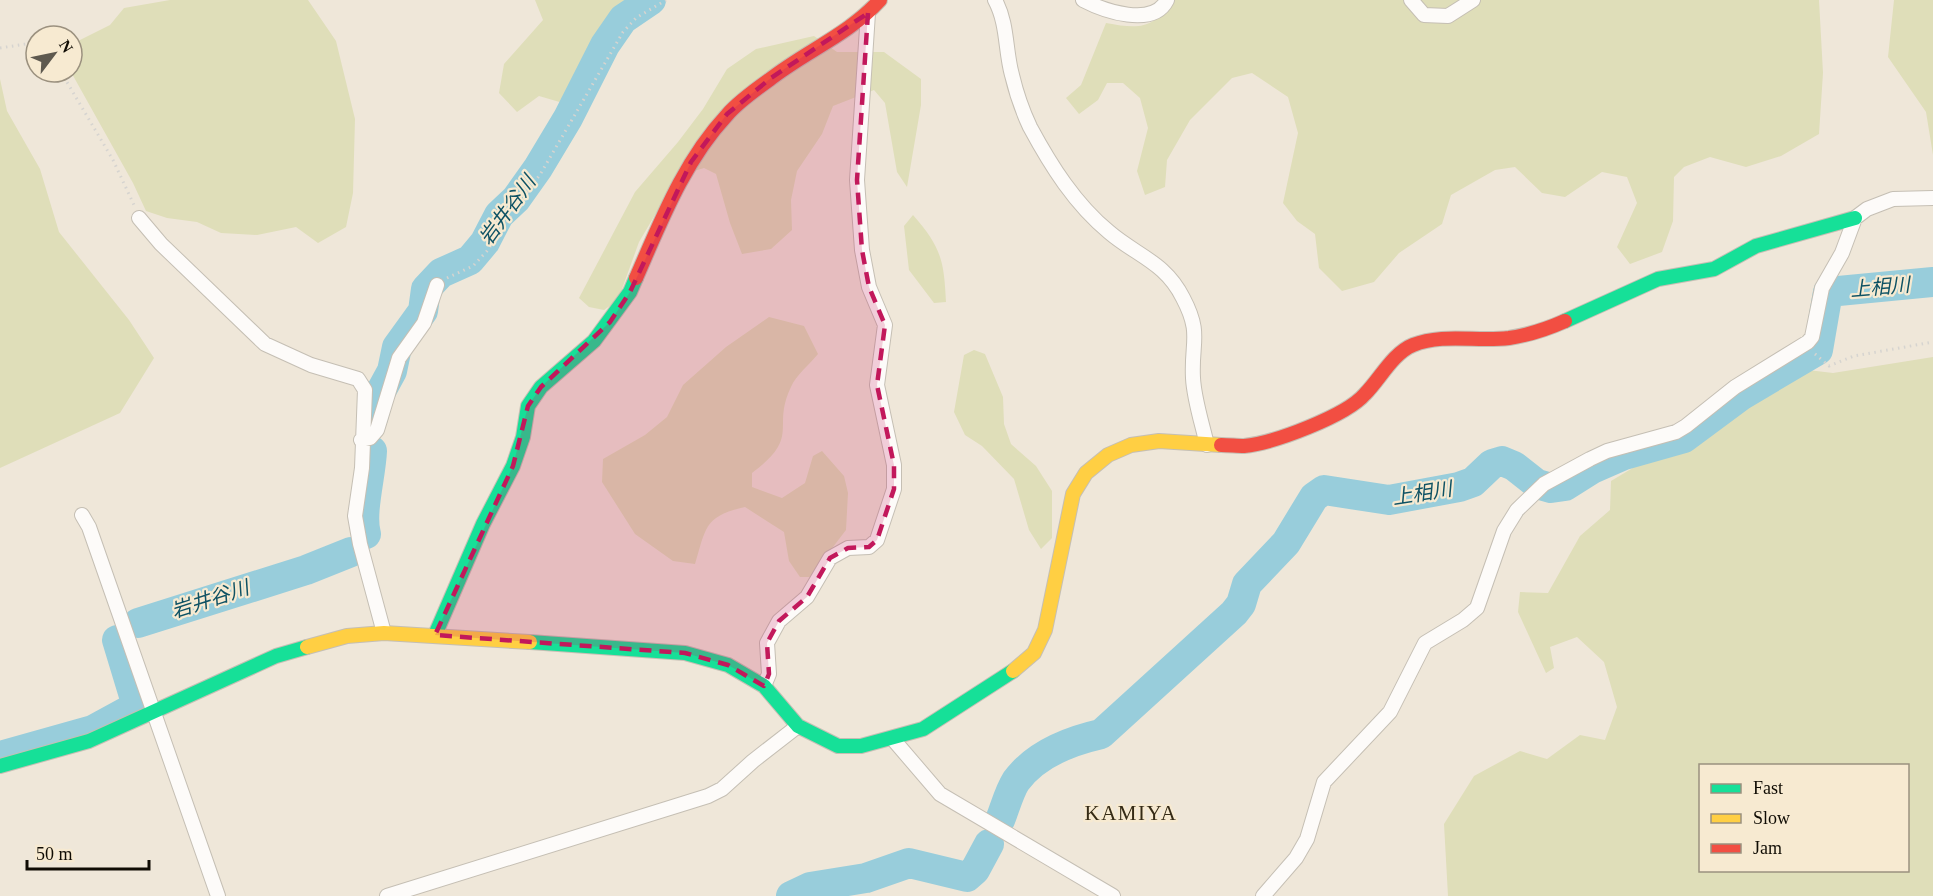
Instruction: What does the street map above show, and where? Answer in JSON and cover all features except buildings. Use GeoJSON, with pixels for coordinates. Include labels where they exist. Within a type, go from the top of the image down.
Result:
{"type":"FeatureCollection","features":[{"type":"Feature","properties":{"kind":"street"},"geometry":{"type":"LineString","coordinates":[[435,635],[483,524],[513,466],[523,437],[528,406],[541,387],[594,341],[610,322],[630,292],[667,206],[691,162],[727,114],[771,78],[833,40],[868,13],[880,0]]}},
{"type":"Feature","properties":{"kind":"street"},"geometry":{"type":"LineString","coordinates":[[995,0],[1005,28],[1012,75],[1029,124],[1057,172],[1084,209],[1111,234],[1151,259],[1172,279],[1184,298],[1196,327],[1193,378],[1207,445]]}},
{"type":"Feature","properties":{"kind":"street"},"geometry":{"type":"LineString","coordinates":[[1083,0],[1124,15],[1145,15],[1165,4],[1167,0]]}},
{"type":"Feature","properties":{"kind":"street"},"geometry":{"type":"LineString","coordinates":[[1411,0],[1424,15],[1448,16],[1473,0]]}},
{"type":"Feature","properties":{"kind":"street"},"geometry":{"type":"LineString","coordinates":[[764,686],[769,674],[767,643],[779,621],[807,597],[830,558],[848,548],[869,547],[877,540],[894,489],[894,465],[877,385],[885,325],[869,287],[862,250],[857,180],[868,13]]}},
{"type":"Feature","properties":{"kind":"street"},"geometry":{"type":"LineString","coordinates":[[0,766],[89,741],[276,656],[322,641],[384,633],[685,653],[728,665],[764,686],[798,726],[838,746],[861,746],[923,729],[1019,667],[1034,653],[1045,630],[1063,547],[1066,514],[1072,494],[1086,473],[1108,455],[1131,445],[1159,441],[1243,446],[1264,442],[1344,412],[1364,396],[1396,357],[1411,345],[1435,339],[1508,338],[1542,331],[1658,279],[1714,269],[1756,246],[1855,218],[1868,208],[1893,199],[1933,198]]}},
{"type":"Feature","properties":{"kind":"street"},"geometry":{"type":"LineString","coordinates":[[140,218],[161,244],[265,344],[311,365],[358,379],[365,390],[361,440],[362,468],[356,516],[360,544],[384,633]]}},
{"type":"Feature","properties":{"kind":"street"},"geometry":{"type":"LineString","coordinates":[[1263,896],[1296,858],[1307,839],[1324,782],[1390,712],[1425,643],[1463,620],[1477,608],[1504,531],[1517,510],[1541,487],[1607,451],[1676,432],[1735,387],[1808,342],[1812,337],[1822,288],[1842,253],[1855,218]]}},
{"type":"Feature","properties":{"kind":"street"},"geometry":{"type":"LineString","coordinates":[[361,440],[370,438],[377,430],[399,358],[424,323],[437,285]]}},
{"type":"Feature","properties":{"kind":"street"},"geometry":{"type":"LineString","coordinates":[[82,515],[89,527],[218,896]]}},
{"type":"Feature","properties":{"kind":"street"},"geometry":{"type":"LineString","coordinates":[[387,896],[708,796],[722,789],[753,760],[798,726]]}},
{"type":"Feature","properties":{"kind":"street"},"geometry":{"type":"LineString","coordinates":[[892,738],[940,794],[1113,896]]}},
{"type":"Feature","properties":{"kind":"path"},"geometry":{"type":"LineString","coordinates":[[437,285],[472,266],[487,251],[541,173],[623,32],[636,18],[666,0]]}},
{"type":"Feature","properties":{"kind":"path"},"geometry":{"type":"LineString","coordinates":[[0,48],[24,44]]}},
{"type":"Feature","properties":{"kind":"path"},"geometry":{"type":"LineString","coordinates":[[68,84],[113,160],[140,218]]}},
{"type":"Feature","properties":{"kind":"path"},"geometry":{"type":"LineString","coordinates":[[1808,342],[1818,357],[1829,366],[1854,356],[1933,342]]}},
{"type":"Feature","properties":{"kind":"highlighted area"},"geometry":{"type":"Polygon","coordinates":[[[868,13],[857,180],[862,250],[869,287],[885,325],[877,385],[894,465],[894,489],[877,540],[869,547],[848,548],[830,558],[807,597],[779,621],[767,643],[769,674],[764,686],[728,665],[685,653],[435,635],[513,466],[528,406],[541,387],[610,322],[630,292],[691,162],[727,114],[771,78],[868,13]]]}},
{"type":"Feature","properties":{"kind":"green space"},"geometry":{"type":"Polygon","coordinates":[[[170,0],[308,0],[336,41],[355,119],[353,193],[346,227],[318,243],[296,227],[257,235],[221,233],[197,222],[167,218],[146,211],[133,183],[78,84],[84,84],[84,38],[110,25],[124,8],[170,0]]]}},
{"type":"Feature","properties":{"kind":"green space"},"geometry":{"type":"Polygon","coordinates":[[[535,0],[643,0],[617,16],[563,103],[539,96],[517,112],[499,93],[504,64],[543,20],[535,0]]]}},
{"type":"Feature","properties":{"kind":"green space"},"geometry":{"type":"Polygon","coordinates":[[[1171,0],[1819,0],[1823,73],[1819,134],[1781,156],[1746,167],[1710,157],[1684,167],[1674,177],[1673,221],[1662,252],[1630,264],[1617,247],[1637,203],[1627,177],[1602,172],[1565,197],[1542,193],[1515,167],[1495,170],[1451,195],[1442,224],[1399,253],[1374,282],[1342,291],[1319,268],[1315,234],[1297,221],[1283,203],[1298,133],[1288,97],[1252,73],[1232,78],[1190,120],[1167,160],[1165,187],[1145,195],[1137,171],[1148,128],[1140,98],[1123,83],[1107,83],[1098,100],[1079,114],[1066,98],[1081,85],[1106,23],[1127,26],[1144,25],[1158,17],[1171,0]]]}},
{"type":"Feature","properties":{"kind":"green space"},"geometry":{"type":"Polygon","coordinates":[[[1894,0],[1933,0],[1933,155],[1926,112],[1888,57],[1894,0]]]}},
{"type":"Feature","properties":{"kind":"green space"},"geometry":{"type":"Polygon","coordinates":[[[814,36],[837,52],[884,52],[921,79],[921,105],[907,187],[897,172],[885,103],[874,90],[833,106],[822,134],[797,171],[791,200],[792,230],[771,249],[742,254],[730,223],[716,174],[704,168],[678,176],[639,242],[618,300],[604,310],[589,307],[579,298],[635,192],[703,109],[727,69],[756,49],[814,36]]]}},
{"type":"Feature","properties":{"kind":"green space"},"geometry":{"type":"Polygon","coordinates":[[[0,79],[7,111],[40,169],[59,232],[129,320],[154,358],[120,413],[0,468],[0,79]]]}},
{"type":"Feature","properties":{"kind":"green space"},"geometry":{"type":"Polygon","coordinates":[[[913,215],[930,236],[939,255],[944,275],[946,302],[934,303],[909,270],[904,226],[913,215]]]}},
{"type":"Feature","properties":{"kind":"green space"},"geometry":{"type":"Polygon","coordinates":[[[769,317],[804,326],[818,354],[791,387],[786,401],[781,440],[776,450],[752,473],[752,487],[782,498],[805,483],[813,456],[822,451],[844,476],[848,493],[846,530],[810,577],[800,577],[789,561],[784,532],[745,507],[714,519],[705,533],[695,564],[673,561],[635,534],[602,482],[603,459],[645,435],[667,417],[683,385],[726,347],[769,317]]]}},
{"type":"Feature","properties":{"kind":"green space"},"geometry":{"type":"Polygon","coordinates":[[[974,350],[985,354],[1003,397],[1004,424],[1011,444],[1036,466],[1052,491],[1052,538],[1041,549],[1029,530],[1014,479],[982,446],[965,435],[954,412],[964,355],[974,350]]]}},
{"type":"Feature","properties":{"kind":"green space"},"geometry":{"type":"Polygon","coordinates":[[[1933,357],[1933,896],[1448,896],[1444,824],[1474,776],[1520,751],[1547,759],[1580,735],[1605,740],[1617,707],[1604,662],[1577,637],[1550,647],[1554,668],[1546,673],[1518,612],[1520,592],[1548,593],[1580,536],[1610,510],[1611,481],[1641,463],[1697,441],[1749,400],[1799,369],[1833,373],[1933,357]]]}},
{"type":"Feature","properties":{"kind":"waterway","name":"岩井谷川"},"geometry":{"type":"LineString","coordinates":[[373,418],[380,393],[392,371],[397,347],[423,311],[426,289],[441,273],[470,260],[485,242],[499,215],[516,199],[538,168],[568,118],[605,45],[623,19],[651,0]]}},
{"type":"Feature","properties":{"kind":"waterway","name":"上相川"},"geometry":{"type":"LineString","coordinates":[[1000,820],[1016,781],[1033,763],[1077,740],[1101,734],[1234,613],[1241,604],[1247,584],[1286,543],[1314,497],[1324,490],[1389,500],[1459,487],[1473,482],[1492,464],[1502,461],[1514,466],[1537,484],[1551,488],[1565,486],[1592,469],[1624,455],[1684,438],[1742,395],[1818,350],[1828,292],[1933,282]]}},
{"type":"Feature","properties":{"kind":"waterway","name":"岩井谷川"},"geometry":{"type":"LineString","coordinates":[[366,534],[364,516],[372,451]]}},
{"type":"Feature","properties":{"kind":"waterway","name":"岩井谷川"},"geometry":{"type":"LineString","coordinates":[[138,623],[306,570],[351,552]]}},
{"type":"Feature","properties":{"kind":"waterway","name":"岩井谷川"},"geometry":{"type":"LineString","coordinates":[[0,756],[93,730],[137,706],[117,640]]}},
{"type":"Feature","properties":{"kind":"waterway","name":"上相川"},"geometry":{"type":"LineString","coordinates":[[791,896],[810,887],[866,878],[909,863],[967,877],[975,870],[989,844]]}},
{"type":"Feature","properties":{"kind":"traffic: fast"},"geometry":{"type":"LineString","coordinates":[[1565,321],[1658,279],[1714,269],[1756,246],[1855,218]]}},
{"type":"Feature","properties":{"kind":"traffic: fast"},"geometry":{"type":"LineString","coordinates":[[435,635],[483,524],[513,466],[523,437],[528,406],[541,387],[594,341],[630,292],[636,278]]}},
{"type":"Feature","properties":{"kind":"traffic: fast"},"geometry":{"type":"LineString","coordinates":[[530,642],[685,653],[728,665],[764,686],[798,726],[838,746],[861,746],[923,729],[1013,671]]}},
{"type":"Feature","properties":{"kind":"traffic: fast"},"geometry":{"type":"LineString","coordinates":[[0,766],[89,741],[276,656],[307,647]]}},
{"type":"Feature","properties":{"kind":"traffic: slow"},"geometry":{"type":"LineString","coordinates":[[1013,671],[1034,653],[1045,630],[1073,494],[1086,473],[1108,455],[1131,445],[1159,441],[1221,445]]}},
{"type":"Feature","properties":{"kind":"traffic: slow"},"geometry":{"type":"LineString","coordinates":[[307,647],[347,636],[384,633],[530,642]]}},
{"type":"Feature","properties":{"kind":"traffic: jam"},"geometry":{"type":"LineString","coordinates":[[636,278],[664,214],[686,172],[698,152],[727,115],[747,96],[841,33],[880,0]]}},
{"type":"Feature","properties":{"kind":"traffic: jam"},"geometry":{"type":"LineString","coordinates":[[1221,445],[1244,446],[1273,440],[1309,427],[1342,411],[1365,394],[1399,354],[1424,341],[1509,338],[1565,321]]}},
{"type":"Feature","properties":{"kind":"district","name":"KAMIYA"},"geometry":{"type":"Point","coordinates":[1131,813]}}]}
